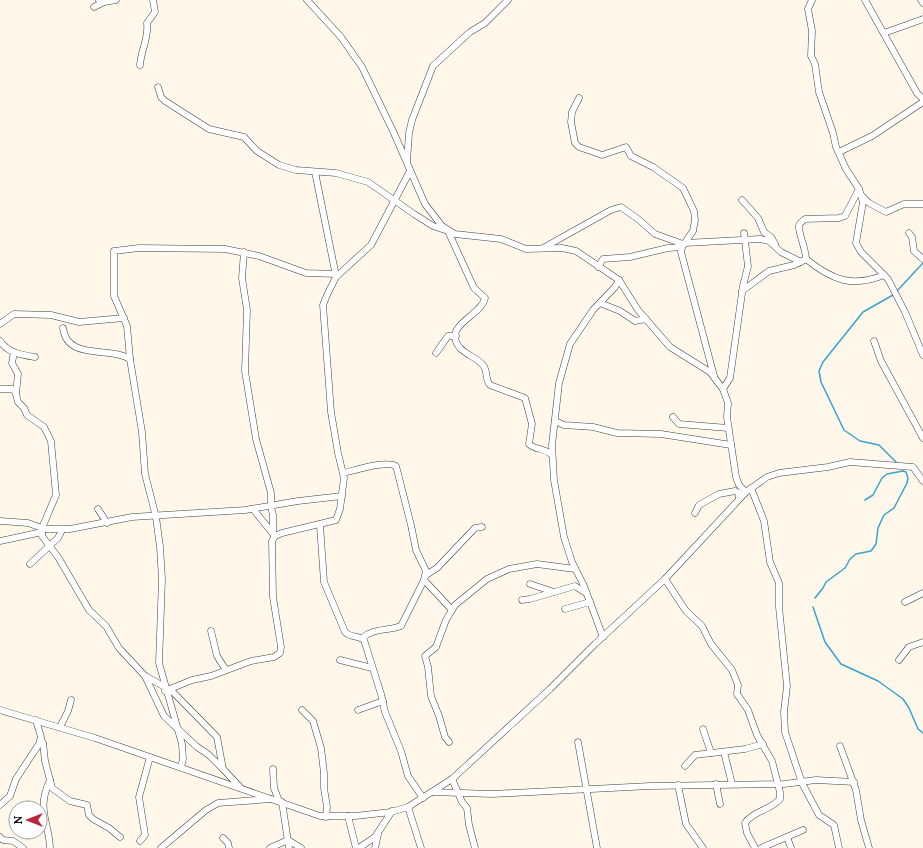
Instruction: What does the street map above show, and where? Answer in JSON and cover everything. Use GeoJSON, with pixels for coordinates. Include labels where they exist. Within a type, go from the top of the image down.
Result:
{"type":"FeatureCollection","features":[{"type":"Feature","properties":{"kind":"street"},"geometry":{"type":"LineString","coordinates":[[94,7],[102,1],[116,0]]}},
{"type":"Feature","properties":{"kind":"street"},"geometry":{"type":"LineString","coordinates":[[140,65],[141,55],[147,37],[146,23],[155,12],[153,0]]}},
{"type":"Feature","properties":{"kind":"street"},"geometry":{"type":"LineString","coordinates":[[307,0],[341,37],[362,67],[426,204],[433,216],[448,231],[474,288],[485,298],[482,304],[458,327],[456,336],[460,347],[484,366],[490,385],[525,398],[532,424],[529,444],[533,448],[544,449],[552,455]]}},
{"type":"Feature","properties":{"kind":"street"},"geometry":{"type":"LineString","coordinates":[[407,163],[409,133],[412,120],[423,96],[426,83],[433,66],[470,32],[485,22],[508,0]]}},
{"type":"Feature","properties":{"kind":"street"},"geometry":{"type":"LineString","coordinates":[[812,0],[808,9],[812,31],[810,56],[815,64],[819,92],[846,169],[862,196],[863,208],[856,243],[861,252],[884,275],[905,312],[923,354]]}},
{"type":"Feature","properties":{"kind":"street"},"geometry":{"type":"LineString","coordinates":[[839,152],[872,136],[922,98],[865,0]]}},
{"type":"Feature","properties":{"kind":"street"},"geometry":{"type":"LineString","coordinates":[[884,33],[921,21]]}},
{"type":"Feature","properties":{"kind":"street"},"geometry":{"type":"LineString","coordinates":[[158,87],[161,97],[165,101],[205,128],[244,137],[264,156],[279,165],[296,170],[336,173],[368,182],[433,226],[464,236],[501,239],[526,249],[562,248],[576,251],[619,280],[646,320],[670,347],[710,372],[723,390],[728,403],[728,428],[736,477],[735,491]]}},
{"type":"Feature","properties":{"kind":"street"},"geometry":{"type":"LineString","coordinates":[[579,98],[571,115],[571,125],[575,143],[578,147],[602,155],[626,147],[631,156],[653,167],[681,185],[695,215],[693,231],[683,245],[681,252],[714,377]]}},
{"type":"Feature","properties":{"kind":"street"},"geometry":{"type":"LineString","coordinates":[[275,536],[320,525],[338,518],[344,473],[338,453],[331,412],[330,372],[323,316],[327,294],[336,276],[371,245],[410,171]]}},
{"type":"Feature","properties":{"kind":"street"},"geometry":{"type":"LineString","coordinates":[[315,172],[336,276]]}},
{"type":"Feature","properties":{"kind":"street"},"geometry":{"type":"LineString","coordinates":[[803,261],[806,249],[799,228],[800,223],[805,219],[839,218],[845,216],[859,189]]}},
{"type":"Feature","properties":{"kind":"street"},"geometry":{"type":"LineString","coordinates":[[862,196],[869,203],[886,212],[904,204],[923,204]]}},
{"type":"Feature","properties":{"kind":"street"},"geometry":{"type":"LineString","coordinates":[[742,200],[757,216],[764,231],[771,237],[781,252],[803,261],[831,276],[843,280],[864,282],[884,275]]}},
{"type":"Feature","properties":{"kind":"street"},"geometry":{"type":"LineString","coordinates":[[541,248],[611,210],[621,207],[655,234],[683,245]]}},
{"type":"Feature","properties":{"kind":"street"},"geometry":{"type":"LineString","coordinates":[[909,233],[912,237],[914,251],[923,259]]}},
{"type":"Feature","properties":{"kind":"street"},"geometry":{"type":"LineString","coordinates":[[723,390],[730,378],[742,291],[748,266],[744,236]]}},
{"type":"Feature","properties":{"kind":"street"},"geometry":{"type":"LineString","coordinates":[[598,267],[603,259],[630,257],[683,245],[744,236],[769,241],[777,247]]}},
{"type":"Feature","properties":{"kind":"street"},"geometry":{"type":"LineString","coordinates":[[181,767],[183,752],[159,663],[162,579],[156,517],[148,489],[142,432],[130,359],[129,333],[114,296],[114,252],[139,248],[225,249],[244,252],[274,260],[306,273],[336,276]]}},
{"type":"Feature","properties":{"kind":"street"},"geometry":{"type":"LineString","coordinates":[[167,689],[251,661],[274,657],[280,652],[273,592],[272,546],[275,536],[273,532],[270,487],[256,439],[245,371],[247,310],[242,278],[244,252]]}},
{"type":"Feature","properties":{"kind":"street"},"geometry":{"type":"LineString","coordinates":[[742,291],[769,271],[803,261]]}},
{"type":"Feature","properties":{"kind":"street"},"geometry":{"type":"LineString","coordinates":[[603,637],[587,594],[575,569],[564,537],[558,510],[552,455],[559,383],[570,344],[619,280]]}},
{"type":"Feature","properties":{"kind":"street"},"geometry":{"type":"LineString","coordinates":[[600,303],[620,311],[635,321],[646,320]]}},
{"type":"Feature","properties":{"kind":"street"},"geometry":{"type":"LineString","coordinates":[[0,324],[14,314],[51,315],[79,322],[124,318]]}},
{"type":"Feature","properties":{"kind":"street"},"geometry":{"type":"LineString","coordinates":[[63,328],[65,337],[81,350],[120,354],[130,359]]}},
{"type":"Feature","properties":{"kind":"street"},"geometry":{"type":"LineString","coordinates":[[436,353],[448,336],[456,336]]}},
{"type":"Feature","properties":{"kind":"street"},"geometry":{"type":"LineString","coordinates":[[0,341],[5,347],[14,352],[35,357]]}},
{"type":"Feature","properties":{"kind":"street"},"geometry":{"type":"LineString","coordinates":[[874,341],[885,367],[923,438]]}},
{"type":"Feature","properties":{"kind":"street"},"geometry":{"type":"LineString","coordinates":[[14,352],[12,363],[18,375],[16,392],[18,402],[24,408],[26,415],[44,427],[51,441],[56,495],[42,530]]}},
{"type":"Feature","properties":{"kind":"street"},"geometry":{"type":"LineString","coordinates":[[0,389],[12,389],[16,392]]}},
{"type":"Feature","properties":{"kind":"street"},"geometry":{"type":"LineString","coordinates":[[673,416],[679,424],[728,428]]}},
{"type":"Feature","properties":{"kind":"street"},"geometry":{"type":"LineString","coordinates":[[555,421],[564,425],[593,427],[617,433],[661,434],[731,445]]}},
{"type":"Feature","properties":{"kind":"street"},"geometry":{"type":"LineString","coordinates":[[0,710],[60,727],[326,817],[392,811],[408,807],[452,779],[550,689],[665,579],[748,490],[773,474],[794,470],[828,467],[850,462],[913,467],[923,481]]}},
{"type":"Feature","properties":{"kind":"street"},"geometry":{"type":"LineString","coordinates":[[344,473],[375,466],[390,464],[396,466],[416,550],[424,567],[425,578],[452,610]]}},
{"type":"Feature","properties":{"kind":"street"},"geometry":{"type":"LineString","coordinates":[[736,477],[739,484],[748,490],[764,521],[770,562],[780,583],[779,607],[787,686],[784,728],[802,783],[819,815],[834,825],[839,848]]}},
{"type":"Feature","properties":{"kind":"street"},"geometry":{"type":"LineString","coordinates":[[735,491],[739,493],[739,499]]}},
{"type":"Feature","properties":{"kind":"street"},"geometry":{"type":"LineString","coordinates":[[695,513],[699,505],[719,494],[735,491]]}},
{"type":"Feature","properties":{"kind":"street"},"geometry":{"type":"LineString","coordinates":[[0,541],[42,530],[62,530],[132,518],[252,509],[271,507],[298,501],[342,496]]}},
{"type":"Feature","properties":{"kind":"street"},"geometry":{"type":"LineString","coordinates":[[98,509],[107,523]]}},
{"type":"Feature","properties":{"kind":"street"},"geometry":{"type":"LineString","coordinates":[[252,509],[275,536]]}},
{"type":"Feature","properties":{"kind":"street"},"geometry":{"type":"LineString","coordinates":[[0,521],[28,523],[42,530],[49,545],[89,610],[106,626],[119,648],[144,676],[162,713],[196,746],[223,768],[242,788]]}},
{"type":"Feature","properties":{"kind":"street"},"geometry":{"type":"LineString","coordinates":[[320,525],[325,586],[345,632],[347,634],[362,638]]}},
{"type":"Feature","properties":{"kind":"street"},"geometry":{"type":"LineString","coordinates":[[362,638],[375,631],[401,626],[425,578],[437,568],[475,528],[482,527]]}},
{"type":"Feature","properties":{"kind":"street"},"geometry":{"type":"LineString","coordinates":[[30,564],[58,538],[62,530]]}},
{"type":"Feature","properties":{"kind":"street"},"geometry":{"type":"LineString","coordinates":[[450,742],[445,737],[439,716],[430,696],[428,670],[425,656],[436,647],[446,620],[452,610],[460,600],[481,582],[509,569],[537,564],[575,569]]}},
{"type":"Feature","properties":{"kind":"street"},"geometry":{"type":"LineString","coordinates":[[665,579],[686,611],[702,626],[711,644],[732,670],[738,685],[737,694],[748,710],[757,735],[763,744],[774,768],[781,797],[774,806],[751,817],[745,823],[747,833],[755,848]]}},
{"type":"Feature","properties":{"kind":"street"},"geometry":{"type":"LineString","coordinates":[[530,584],[554,592]]}},
{"type":"Feature","properties":{"kind":"street"},"geometry":{"type":"LineString","coordinates":[[522,600],[530,600],[575,586],[587,594]]}},
{"type":"Feature","properties":{"kind":"street"},"geometry":{"type":"LineString","coordinates":[[905,602],[923,593]]}},
{"type":"Feature","properties":{"kind":"street"},"geometry":{"type":"LineString","coordinates":[[565,609],[590,602]]}},
{"type":"Feature","properties":{"kind":"street"},"geometry":{"type":"LineString","coordinates":[[210,631],[217,656],[226,670]]}},
{"type":"Feature","properties":{"kind":"street"},"geometry":{"type":"LineString","coordinates":[[362,638],[383,701],[385,712],[401,751],[408,776],[423,798]]}},
{"type":"Feature","properties":{"kind":"street"},"geometry":{"type":"LineString","coordinates":[[899,660],[909,647],[923,642]]}},
{"type":"Feature","properties":{"kind":"street"},"geometry":{"type":"LineString","coordinates":[[340,660],[372,668]]}},
{"type":"Feature","properties":{"kind":"street"},"geometry":{"type":"LineString","coordinates":[[144,676],[167,689],[217,737],[223,768]]}},
{"type":"Feature","properties":{"kind":"street"},"geometry":{"type":"LineString","coordinates":[[60,727],[68,712],[71,700]]}},
{"type":"Feature","properties":{"kind":"street"},"geometry":{"type":"LineString","coordinates":[[358,710],[383,701]]}},
{"type":"Feature","properties":{"kind":"street"},"geometry":{"type":"LineString","coordinates":[[302,710],[313,721],[321,748],[327,807],[326,817]]}},
{"type":"Feature","properties":{"kind":"street"},"geometry":{"type":"LineString","coordinates":[[36,720],[43,743],[52,788],[70,801],[87,805],[89,815],[93,819],[110,828],[120,837]]}},
{"type":"Feature","properties":{"kind":"street"},"geometry":{"type":"LineString","coordinates":[[703,729],[711,753]]}},
{"type":"Feature","properties":{"kind":"street"},"geometry":{"type":"LineString","coordinates":[[0,805],[10,796],[16,779],[41,740]]}},
{"type":"Feature","properties":{"kind":"street"},"geometry":{"type":"LineString","coordinates":[[578,742],[597,848]]}},
{"type":"Feature","properties":{"kind":"street"},"geometry":{"type":"LineString","coordinates":[[685,766],[693,755],[745,750],[763,744]]}},
{"type":"Feature","properties":{"kind":"street"},"geometry":{"type":"LineString","coordinates":[[840,746],[854,782],[861,820],[869,848]]}},
{"type":"Feature","properties":{"kind":"street"},"geometry":{"type":"LineString","coordinates":[[724,752],[732,784]]}},
{"type":"Feature","properties":{"kind":"street"},"geometry":{"type":"LineString","coordinates":[[140,841],[145,835],[139,797],[150,757]]}},
{"type":"Feature","properties":{"kind":"street"},"geometry":{"type":"LineString","coordinates":[[274,770],[274,788],[289,848]]}},
{"type":"Feature","properties":{"kind":"street"},"geometry":{"type":"LineString","coordinates":[[452,779],[469,813],[468,824],[475,848]]}},
{"type":"Feature","properties":{"kind":"street"},"geometry":{"type":"LineString","coordinates":[[50,780],[43,808],[44,820],[50,836],[50,848]]}},
{"type":"Feature","properties":{"kind":"street"},"geometry":{"type":"LineString","coordinates":[[432,792],[492,794],[678,785],[802,783],[816,780],[854,782]]}},
{"type":"Feature","properties":{"kind":"street"},"geometry":{"type":"LineString","coordinates":[[716,784],[720,804]]}},
{"type":"Feature","properties":{"kind":"street"},"geometry":{"type":"LineString","coordinates":[[678,785],[686,824],[703,848]]}},
{"type":"Feature","properties":{"kind":"street"},"geometry":{"type":"LineString","coordinates":[[162,848],[206,810],[218,803],[278,801]]}},
{"type":"Feature","properties":{"kind":"street"},"geometry":{"type":"LineString","coordinates":[[408,807],[422,848]]}},
{"type":"Feature","properties":{"kind":"street"},"geometry":{"type":"LineString","coordinates":[[348,816],[355,847],[369,842],[378,834],[392,811]]}},
{"type":"Feature","properties":{"kind":"street"},"geometry":{"type":"LineString","coordinates":[[761,848],[803,830]]}},
{"type":"Feature","properties":{"kind":"street"},"geometry":{"type":"LineString","coordinates":[[375,848],[378,834]]}},
{"type":"Feature","properties":{"kind":"street"},"geometry":{"type":"LineString","coordinates":[[0,837],[3,840],[13,841],[23,848]]}},
{"type":"Feature","properties":{"kind":"street"},"geometry":{"type":"LineString","coordinates":[[787,837],[791,848]]}},
{"type":"Feature","properties":{"kind":"street"},"geometry":{"type":"LineString","coordinates":[[223,838],[228,843],[229,848]]}},
{"type":"Feature","properties":{"kind":"street"},"geometry":{"type":"LineString","coordinates":[[270,848],[288,840]]}},
{"type":"Feature","properties":{"kind":"street"},"geometry":{"type":"LineString","coordinates":[[288,840],[301,848]]}},
{"type":"Feature","properties":{"kind":"waterway"},"geometry":{"type":"LineString","coordinates":[[897,291],[923,263]]}},
{"type":"Feature","properties":{"kind":"waterway"},"geometry":{"type":"LineString","coordinates":[[893,295],[863,312],[823,362],[819,371],[821,382],[844,430],[860,441],[879,445],[897,463]]}},
{"type":"Feature","properties":{"kind":"waterway"},"geometry":{"type":"LineString","coordinates":[[815,598],[826,582],[845,568],[850,559],[856,554],[871,551],[876,544],[878,528],[884,515],[894,508],[907,483],[908,478],[906,472],[903,471],[887,474],[882,478],[873,495],[865,500]]}},
{"type":"Feature","properties":{"kind":"waterway"},"geometry":{"type":"LineString","coordinates":[[813,607],[825,642],[841,664],[878,681],[903,699],[909,708],[918,729],[923,733]]}}]}
